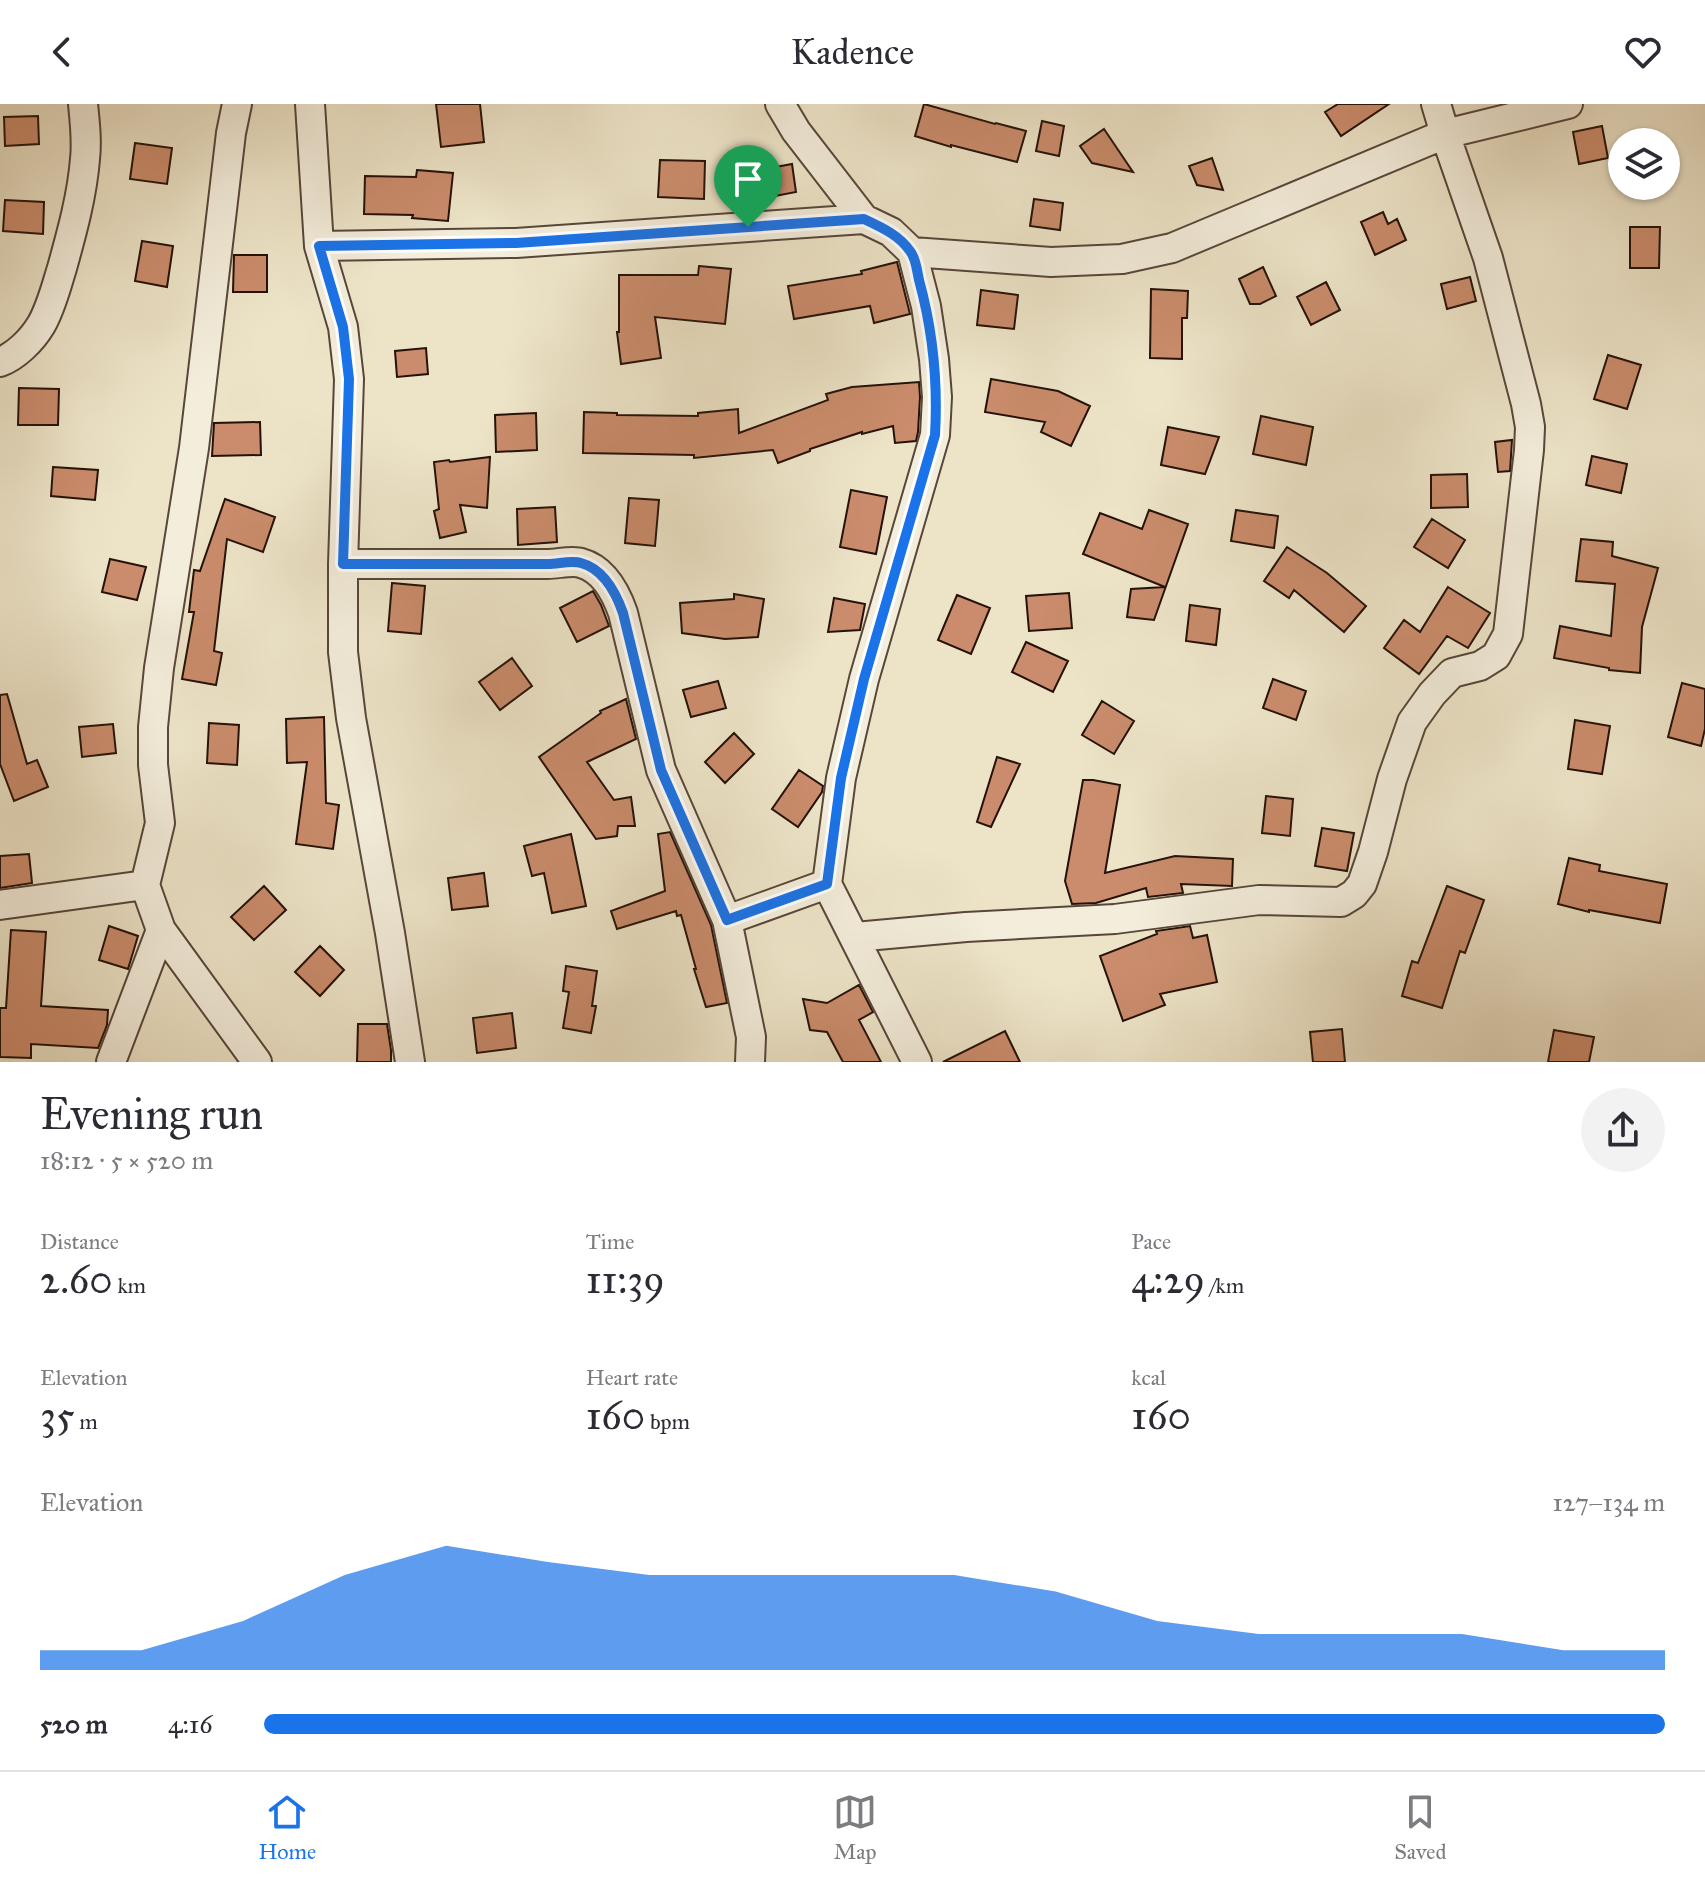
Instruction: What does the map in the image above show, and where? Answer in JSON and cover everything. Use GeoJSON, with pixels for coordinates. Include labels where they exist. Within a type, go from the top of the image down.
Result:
{"type":"FeatureCollection","features":[{"type":"Feature","properties":{"kind":"street"},"geometry":{"type":"LineString","coordinates":[[0,362],[24,346],[41,325],[54,296],[82,190],[86,127],[83,104]]}},
{"type":"Feature","properties":{"kind":"street"},"geometry":{"type":"LineString","coordinates":[[237,104],[194,448],[159,668],[153,765],[160,823],[145,885],[161,930],[257,1062]]}},
{"type":"Feature","properties":{"kind":"street"},"geometry":{"type":"LineString","coordinates":[[310,104],[319,246],[343,327],[349,379],[343,652],[351,718],[410,1062]]}},
{"type":"Feature","properties":{"kind":"street"},"geometry":{"type":"LineString","coordinates":[[780,104],[796,131],[864,219],[891,232],[912,252],[926,306],[934,359],[937,397],[935,435],[864,679],[841,778],[827,884],[917,1062]]}},
{"type":"Feature","properties":{"kind":"street"},"geometry":{"type":"LineString","coordinates":[[855,937],[1115,919],[1259,900],[1341,902],[1362,884],[1412,722],[1452,673],[1480,666],[1496,656],[1508,634],[1529,450],[1530,427],[1526,404],[1488,258],[1436,104]]}},
{"type":"Feature","properties":{"kind":"street"},"geometry":{"type":"LineString","coordinates":[[912,252],[1051,262],[1122,259],[1172,248],[1445,134],[1568,104]]}},
{"type":"Feature","properties":{"kind":"street"},"geometry":{"type":"LineString","coordinates":[[319,246],[516,243],[864,219]]}},
{"type":"Feature","properties":{"kind":"street"},"geometry":{"type":"LineString","coordinates":[[343,564],[580,562],[600,573],[618,599],[623,613],[661,770],[727,920],[751,1037],[750,1062]]}},
{"type":"Feature","properties":{"kind":"street"},"geometry":{"type":"LineString","coordinates":[[727,920],[827,884]]}},
{"type":"Feature","properties":{"kind":"street"},"geometry":{"type":"LineString","coordinates":[[0,905],[145,885]]}},
{"type":"Feature","properties":{"kind":"street"},"geometry":{"type":"LineString","coordinates":[[111,1062],[161,930]]}},
{"type":"Feature","properties":{"kind":"building"},"geometry":{"type":"Polygon","coordinates":[[[436,104],[480,104],[484,142],[441,147],[436,104]]]}},
{"type":"Feature","properties":{"kind":"building"},"geometry":{"type":"Polygon","coordinates":[[[924,104],[1026,131],[1017,162],[915,136],[924,104]]]}},
{"type":"Feature","properties":{"kind":"building"},"geometry":{"type":"Polygon","coordinates":[[[1338,104],[1389,104],[1341,136],[1325,112],[1338,104]]]}},
{"type":"Feature","properties":{"kind":"building"},"geometry":{"type":"Polygon","coordinates":[[[38,116],[39,144],[5,146],[4,117],[38,116]]]}},
{"type":"Feature","properties":{"kind":"building"},"geometry":{"type":"Polygon","coordinates":[[[1042,121],[1064,126],[1059,156],[1036,151],[1042,121]]]}},
{"type":"Feature","properties":{"kind":"building"},"geometry":{"type":"Polygon","coordinates":[[[1602,126],[1608,158],[1579,164],[1573,132],[1602,126]]]}},
{"type":"Feature","properties":{"kind":"building"},"geometry":{"type":"Polygon","coordinates":[[[1104,129],[1133,172],[1092,163],[1080,146],[1104,129]]]}},
{"type":"Feature","properties":{"kind":"building"},"geometry":{"type":"Polygon","coordinates":[[[135,143],[172,148],[167,184],[130,179],[135,143]]]}},
{"type":"Feature","properties":{"kind":"building"},"geometry":{"type":"Polygon","coordinates":[[[1212,158],[1223,190],[1197,185],[1189,166],[1212,158]]]}},
{"type":"Feature","properties":{"kind":"building"},"geometry":{"type":"Polygon","coordinates":[[[660,160],[705,161],[704,199],[658,197],[660,160]]]}},
{"type":"Feature","properties":{"kind":"building"},"geometry":{"type":"Polygon","coordinates":[[[792,164],[796,192],[759,199],[754,171],[792,164]]]}},
{"type":"Feature","properties":{"kind":"building"},"geometry":{"type":"Polygon","coordinates":[[[417,170],[453,173],[448,221],[412,218],[413,215],[364,214],[365,176],[416,177],[417,170]]]}},
{"type":"Feature","properties":{"kind":"building"},"geometry":{"type":"Polygon","coordinates":[[[1034,199],[1063,203],[1060,230],[1030,226],[1034,199]]]}},
{"type":"Feature","properties":{"kind":"building"},"geometry":{"type":"Polygon","coordinates":[[[5,200],[44,202],[43,234],[3,231],[5,200]]]}},
{"type":"Feature","properties":{"kind":"building"},"geometry":{"type":"Polygon","coordinates":[[[1383,212],[1388,224],[1397,219],[1406,240],[1375,255],[1361,222],[1383,212]]]}},
{"type":"Feature","properties":{"kind":"building"},"geometry":{"type":"Polygon","coordinates":[[[1630,227],[1660,227],[1659,268],[1630,268],[1630,227]]]}},
{"type":"Feature","properties":{"kind":"building"},"geometry":{"type":"Polygon","coordinates":[[[142,241],[173,246],[167,287],[135,281],[142,241]]]}},
{"type":"Feature","properties":{"kind":"building"},"geometry":{"type":"Polygon","coordinates":[[[234,255],[267,255],[267,292],[233,292],[234,255]]]}},
{"type":"Feature","properties":{"kind":"building"},"geometry":{"type":"Polygon","coordinates":[[[897,262],[910,314],[874,323],[870,306],[794,319],[788,286],[862,274],[861,271],[897,262]]]}},
{"type":"Feature","properties":{"kind":"building"},"geometry":{"type":"Polygon","coordinates":[[[699,266],[731,269],[725,324],[655,317],[661,358],[621,364],[617,332],[619,275],[698,275],[699,266]]]}},
{"type":"Feature","properties":{"kind":"building"},"geometry":{"type":"Polygon","coordinates":[[[1263,267],[1276,296],[1260,304],[1250,304],[1239,279],[1263,267]]]}},
{"type":"Feature","properties":{"kind":"building"},"geometry":{"type":"Polygon","coordinates":[[[1470,277],[1476,301],[1447,309],[1441,284],[1470,277]]]}},
{"type":"Feature","properties":{"kind":"building"},"geometry":{"type":"Polygon","coordinates":[[[1326,282],[1340,310],[1311,325],[1297,297],[1326,282]]]}},
{"type":"Feature","properties":{"kind":"building"},"geometry":{"type":"Polygon","coordinates":[[[1151,289],[1188,291],[1187,318],[1182,318],[1182,359],[1150,358],[1151,289]]]}},
{"type":"Feature","properties":{"kind":"building"},"geometry":{"type":"Polygon","coordinates":[[[981,290],[1018,295],[1014,329],[977,325],[981,290]]]}},
{"type":"Feature","properties":{"kind":"building"},"geometry":{"type":"Polygon","coordinates":[[[426,348],[428,374],[397,377],[395,351],[426,348]]]}},
{"type":"Feature","properties":{"kind":"building"},"geometry":{"type":"Polygon","coordinates":[[[1608,355],[1641,365],[1627,409],[1594,399],[1608,355]]]}},
{"type":"Feature","properties":{"kind":"building"},"geometry":{"type":"Polygon","coordinates":[[[991,379],[1058,391],[1090,406],[1071,446],[1041,432],[1045,422],[985,412],[991,379]]]}},
{"type":"Feature","properties":{"kind":"building"},"geometry":{"type":"Polygon","coordinates":[[[919,382],[916,441],[895,443],[893,426],[862,432],[778,463],[773,450],[694,458],[694,455],[583,453],[584,412],[698,416],[698,413],[738,409],[739,433],[828,400],[826,394],[852,387],[919,382]]]}},
{"type":"Feature","properties":{"kind":"building"},"geometry":{"type":"Polygon","coordinates":[[[19,388],[59,389],[58,425],[18,425],[19,388]]]}},
{"type":"Feature","properties":{"kind":"building"},"geometry":{"type":"Polygon","coordinates":[[[536,413],[537,450],[496,452],[495,415],[536,413]]]}},
{"type":"Feature","properties":{"kind":"building"},"geometry":{"type":"Polygon","coordinates":[[[1261,416],[1313,427],[1306,465],[1253,454],[1261,416]]]}},
{"type":"Feature","properties":{"kind":"building"},"geometry":{"type":"Polygon","coordinates":[[[260,422],[261,455],[212,456],[214,423],[260,422]]]}},
{"type":"Feature","properties":{"kind":"building"},"geometry":{"type":"Polygon","coordinates":[[[1168,427],[1219,437],[1205,474],[1161,465],[1168,427]]]}},
{"type":"Feature","properties":{"kind":"building"},"geometry":{"type":"Polygon","coordinates":[[[1512,440],[1510,471],[1498,472],[1495,442],[1512,440]]]}},
{"type":"Feature","properties":{"kind":"building"},"geometry":{"type":"Polygon","coordinates":[[[1592,456],[1627,464],[1621,493],[1586,485],[1592,456]]]}},
{"type":"Feature","properties":{"kind":"building"},"geometry":{"type":"Polygon","coordinates":[[[490,457],[487,508],[460,505],[466,532],[440,538],[434,511],[439,509],[434,462],[490,457]]]}},
{"type":"Feature","properties":{"kind":"building"},"geometry":{"type":"Polygon","coordinates":[[[53,467],[98,470],[95,500],[51,496],[53,467]]]}},
{"type":"Feature","properties":{"kind":"building"},"geometry":{"type":"Polygon","coordinates":[[[1467,474],[1468,507],[1431,508],[1431,475],[1467,474]]]}},
{"type":"Feature","properties":{"kind":"building"},"geometry":{"type":"Polygon","coordinates":[[[851,490],[887,497],[876,554],[840,547],[851,490]]]}},
{"type":"Feature","properties":{"kind":"building"},"geometry":{"type":"Polygon","coordinates":[[[629,498],[659,500],[655,546],[625,543],[629,498]]]}},
{"type":"Feature","properties":{"kind":"building"},"geometry":{"type":"Polygon","coordinates":[[[225,499],[275,517],[263,552],[227,539],[214,651],[222,653],[216,685],[182,679],[194,612],[189,612],[194,570],[200,571],[225,499]]]}},
{"type":"Feature","properties":{"kind":"building"},"geometry":{"type":"Polygon","coordinates":[[[555,507],[557,542],[518,545],[517,509],[555,507]]]}},
{"type":"Feature","properties":{"kind":"building"},"geometry":{"type":"Polygon","coordinates":[[[1149,510],[1188,524],[1154,620],[1127,617],[1131,589],[1165,587],[1083,554],[1100,513],[1142,529],[1149,510]]]}},
{"type":"Feature","properties":{"kind":"building"},"geometry":{"type":"Polygon","coordinates":[[[1236,510],[1278,516],[1274,548],[1231,541],[1236,510]]]}},
{"type":"Feature","properties":{"kind":"building"},"geometry":{"type":"Polygon","coordinates":[[[1432,519],[1465,540],[1448,568],[1414,547],[1432,519]]]}},
{"type":"Feature","properties":{"kind":"building"},"geometry":{"type":"Polygon","coordinates":[[[1581,539],[1613,542],[1612,556],[1658,568],[1642,627],[1640,673],[1554,658],[1560,626],[1611,636],[1615,584],[1576,581],[1581,539]]]}},
{"type":"Feature","properties":{"kind":"building"},"geometry":{"type":"Polygon","coordinates":[[[1287,547],[1327,573],[1366,606],[1344,632],[1294,590],[1289,598],[1264,581],[1287,547]]]}},
{"type":"Feature","properties":{"kind":"building"},"geometry":{"type":"Polygon","coordinates":[[[110,559],[146,567],[137,600],[102,592],[110,559]]]}},
{"type":"Feature","properties":{"kind":"building"},"geometry":{"type":"Polygon","coordinates":[[[392,583],[425,586],[421,634],[388,631],[392,583]]]}},
{"type":"Feature","properties":{"kind":"building"},"geometry":{"type":"Polygon","coordinates":[[[1448,587],[1490,613],[1468,648],[1447,636],[1419,674],[1384,648],[1404,620],[1420,632],[1448,587]]]}},
{"type":"Feature","properties":{"kind":"building"},"geometry":{"type":"Polygon","coordinates":[[[593,591],[609,626],[577,642],[560,608],[593,591]]]}},
{"type":"Feature","properties":{"kind":"building"},"geometry":{"type":"Polygon","coordinates":[[[1069,593],[1072,628],[1029,631],[1026,596],[1069,593]]]}},
{"type":"Feature","properties":{"kind":"building"},"geometry":{"type":"Polygon","coordinates":[[[734,594],[764,599],[758,637],[725,639],[682,633],[680,603],[734,599],[734,594]]]}},
{"type":"Feature","properties":{"kind":"building"},"geometry":{"type":"Polygon","coordinates":[[[957,595],[990,608],[971,654],[938,640],[957,595]]]}},
{"type":"Feature","properties":{"kind":"building"},"geometry":{"type":"Polygon","coordinates":[[[834,598],[865,604],[860,630],[828,632],[834,598]]]}},
{"type":"Feature","properties":{"kind":"building"},"geometry":{"type":"Polygon","coordinates":[[[1190,605],[1220,609],[1216,645],[1186,641],[1190,605]]]}},
{"type":"Feature","properties":{"kind":"building"},"geometry":{"type":"Polygon","coordinates":[[[1026,642],[1068,661],[1053,692],[1012,672],[1026,642]]]}},
{"type":"Feature","properties":{"kind":"building"},"geometry":{"type":"Polygon","coordinates":[[[512,658],[532,686],[500,710],[479,682],[512,658]]]}},
{"type":"Feature","properties":{"kind":"building"},"geometry":{"type":"Polygon","coordinates":[[[1273,679],[1306,691],[1296,720],[1263,708],[1273,679]]]}},
{"type":"Feature","properties":{"kind":"building"},"geometry":{"type":"Polygon","coordinates":[[[718,681],[726,708],[691,717],[683,690],[718,681]]]}},
{"type":"Feature","properties":{"kind":"building"},"geometry":{"type":"Polygon","coordinates":[[[1682,683],[1705,689],[1705,729],[1701,746],[1668,737],[1682,683]]]}},
{"type":"Feature","properties":{"kind":"building"},"geometry":{"type":"Polygon","coordinates":[[[7,694],[27,764],[37,760],[48,787],[14,801],[0,764],[0,695],[7,694]]]}},
{"type":"Feature","properties":{"kind":"building"},"geometry":{"type":"Polygon","coordinates":[[[626,699],[636,739],[587,762],[614,800],[631,797],[635,826],[618,826],[617,836],[596,839],[539,757],[600,711],[626,699]]]}},
{"type":"Feature","properties":{"kind":"building"},"geometry":{"type":"Polygon","coordinates":[[[1102,701],[1134,721],[1114,754],[1082,735],[1102,701]]]}},
{"type":"Feature","properties":{"kind":"building"},"geometry":{"type":"Polygon","coordinates":[[[324,717],[326,803],[339,805],[333,849],[296,844],[307,762],[287,763],[286,719],[324,717]]]}},
{"type":"Feature","properties":{"kind":"building"},"geometry":{"type":"Polygon","coordinates":[[[1575,720],[1610,726],[1602,774],[1568,769],[1575,720]]]}},
{"type":"Feature","properties":{"kind":"building"},"geometry":{"type":"Polygon","coordinates":[[[209,723],[239,725],[237,765],[207,763],[209,723]]]}},
{"type":"Feature","properties":{"kind":"building"},"geometry":{"type":"Polygon","coordinates":[[[113,724],[116,753],[82,757],[79,727],[113,724]]]}},
{"type":"Feature","properties":{"kind":"building"},"geometry":{"type":"Polygon","coordinates":[[[734,733],[754,754],[725,783],[705,762],[734,733]]]}},
{"type":"Feature","properties":{"kind":"building"},"geometry":{"type":"Polygon","coordinates":[[[997,757],[1020,764],[991,827],[977,822],[997,757]]]}},
{"type":"Feature","properties":{"kind":"building"},"geometry":{"type":"Polygon","coordinates":[[[799,770],[823,786],[798,827],[772,809],[799,770]]]}},
{"type":"Feature","properties":{"kind":"building"},"geometry":{"type":"Polygon","coordinates":[[[1083,780],[1120,785],[1105,873],[1175,856],[1233,859],[1232,886],[1181,884],[1183,893],[1148,897],[1146,888],[1096,903],[1072,904],[1065,881],[1083,780]]]}},
{"type":"Feature","properties":{"kind":"building"},"geometry":{"type":"Polygon","coordinates":[[[1266,796],[1293,799],[1290,836],[1262,833],[1266,796]]]}},
{"type":"Feature","properties":{"kind":"building"},"geometry":{"type":"Polygon","coordinates":[[[1322,828],[1354,833],[1347,871],[1315,866],[1322,828]]]}},
{"type":"Feature","properties":{"kind":"building"},"geometry":{"type":"Polygon","coordinates":[[[670,832],[711,925],[727,1003],[706,1007],[681,915],[677,916],[676,911],[617,929],[611,911],[665,891],[658,834],[670,832]]]}},
{"type":"Feature","properties":{"kind":"building"},"geometry":{"type":"Polygon","coordinates":[[[571,834],[586,906],[552,913],[544,873],[532,876],[524,846],[571,834]]]}},
{"type":"Feature","properties":{"kind":"building"},"geometry":{"type":"Polygon","coordinates":[[[29,854],[32,883],[0,888],[0,856],[29,854]]]}},
{"type":"Feature","properties":{"kind":"building"},"geometry":{"type":"Polygon","coordinates":[[[1569,858],[1600,865],[1599,871],[1667,884],[1660,923],[1558,904],[1569,858]]]}},
{"type":"Feature","properties":{"kind":"building"},"geometry":{"type":"Polygon","coordinates":[[[484,873],[488,906],[452,910],[448,878],[484,873]]]}},
{"type":"Feature","properties":{"kind":"building"},"geometry":{"type":"Polygon","coordinates":[[[264,886],[286,910],[254,940],[231,917],[264,886]]]}},
{"type":"Feature","properties":{"kind":"building"},"geometry":{"type":"Polygon","coordinates":[[[1447,886],[1484,900],[1465,953],[1460,951],[1442,1008],[1402,996],[1412,961],[1418,963],[1447,886]]]}},
{"type":"Feature","properties":{"kind":"building"},"geometry":{"type":"Polygon","coordinates":[[[109,926],[138,936],[128,969],[99,960],[109,926]]]}},
{"type":"Feature","properties":{"kind":"building"},"geometry":{"type":"Polygon","coordinates":[[[1190,926],[1193,938],[1207,935],[1217,982],[1160,994],[1165,1005],[1123,1021],[1100,956],[1157,934],[1156,931],[1190,926]]]}},
{"type":"Feature","properties":{"kind":"building"},"geometry":{"type":"Polygon","coordinates":[[[11,930],[46,932],[41,1006],[108,1010],[107,1025],[98,1048],[31,1044],[31,1058],[0,1057],[0,1008],[6,1008],[11,930]]]}},
{"type":"Feature","properties":{"kind":"building"},"geometry":{"type":"Polygon","coordinates":[[[320,946],[344,970],[320,996],[295,972],[320,946]]]}},
{"type":"Feature","properties":{"kind":"building"},"geometry":{"type":"Polygon","coordinates":[[[566,966],[597,971],[591,1033],[563,1028],[569,992],[563,991],[566,966]]]}},
{"type":"Feature","properties":{"kind":"building"},"geometry":{"type":"Polygon","coordinates":[[[859,985],[873,1012],[859,1020],[881,1062],[843,1062],[827,1032],[810,1030],[803,999],[827,1003],[859,985]]]}},
{"type":"Feature","properties":{"kind":"building"},"geometry":{"type":"Polygon","coordinates":[[[512,1013],[516,1048],[477,1053],[473,1018],[512,1013]]]}},
{"type":"Feature","properties":{"kind":"building"},"geometry":{"type":"Polygon","coordinates":[[[358,1024],[387,1024],[391,1062],[357,1062],[358,1024]]]}},
{"type":"Feature","properties":{"kind":"building"},"geometry":{"type":"Polygon","coordinates":[[[1342,1029],[1345,1062],[1313,1062],[1310,1032],[1342,1029]]]}},
{"type":"Feature","properties":{"kind":"building"},"geometry":{"type":"Polygon","coordinates":[[[1554,1030],[1594,1037],[1589,1062],[1548,1062],[1554,1030]]]}},
{"type":"Feature","properties":{"kind":"building"},"geometry":{"type":"Polygon","coordinates":[[[1005,1031],[1020,1062],[943,1062],[1005,1031]]]}},
{"type":"Feature","properties":{"kind":"route"},"geometry":{"type":"LineString","coordinates":[[864,219],[891,232],[912,252],[926,306],[937,397],[935,435],[927,468],[864,679],[841,778],[827,884],[727,920],[661,770],[623,613],[618,599],[600,573],[580,562],[343,564],[349,379],[343,327],[319,246],[516,243],[748,227],[864,219]]}}]}
